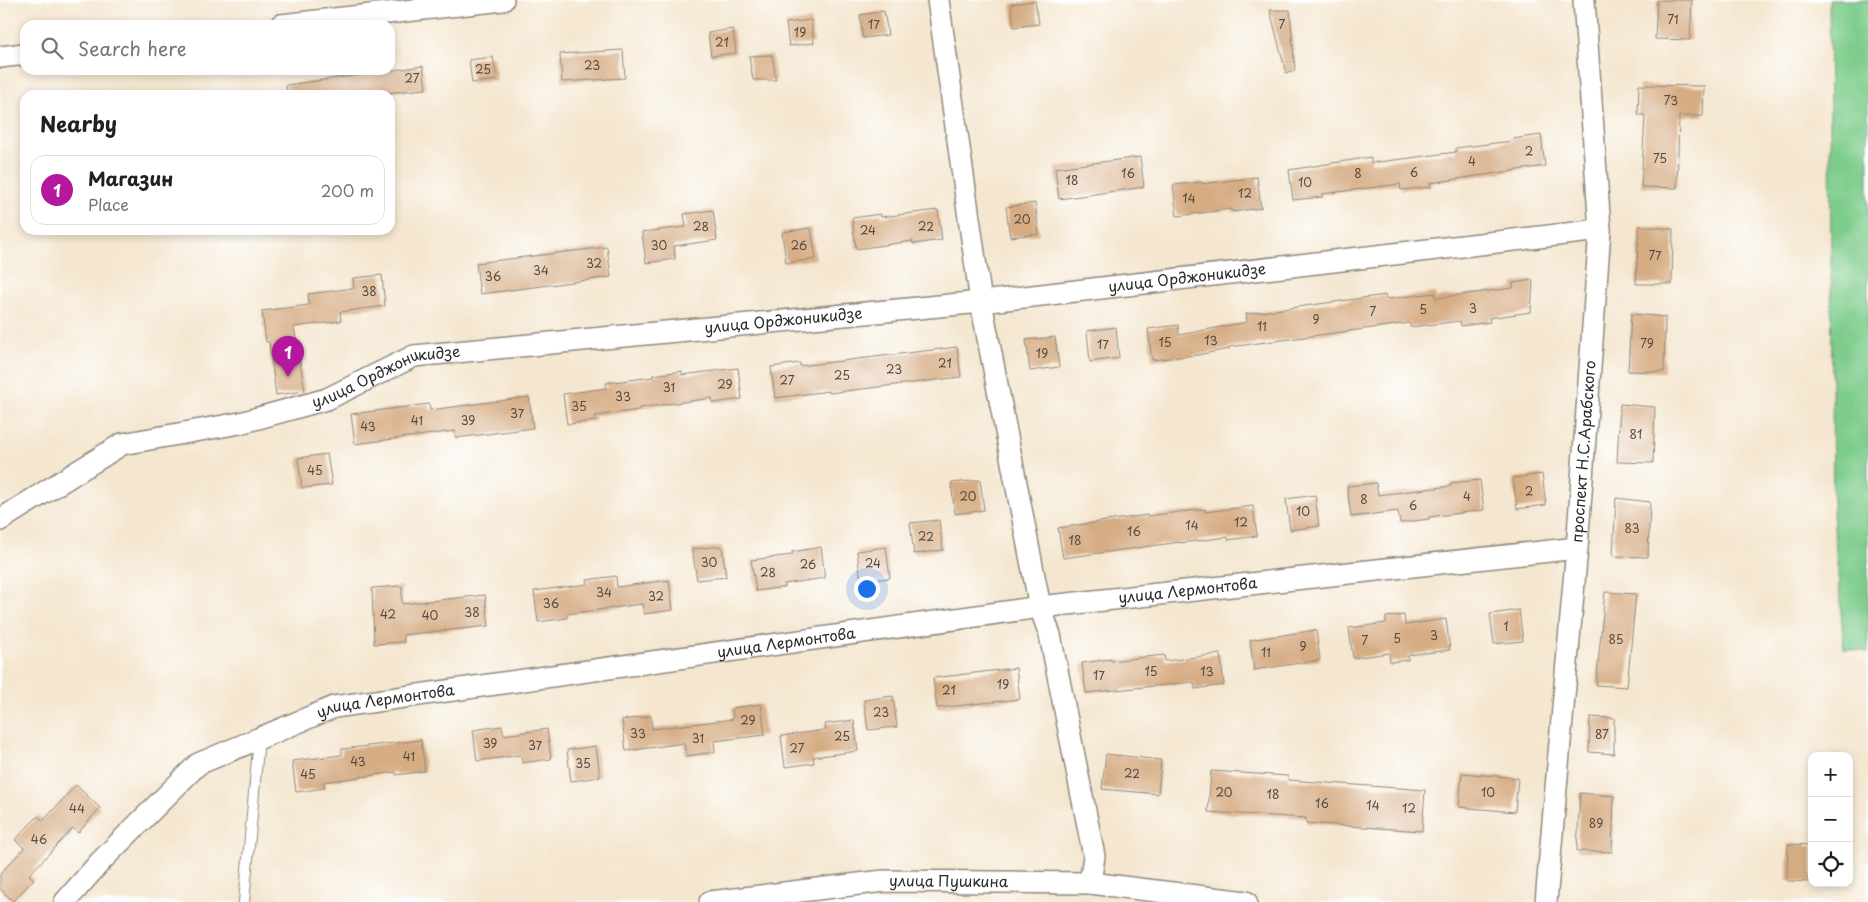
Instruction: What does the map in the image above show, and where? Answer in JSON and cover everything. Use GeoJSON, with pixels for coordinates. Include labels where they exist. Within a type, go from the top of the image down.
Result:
{"type":"FeatureCollection","features":[{"type":"Feature","properties":{"kind":"street"},"geometry":{"type":"LineString","coordinates":[[325,20],[503,0]]}},
{"type":"Feature","properties":{"kind":"street"},"geometry":{"type":"LineString","coordinates":[[938,0],[981,302],[1040,607],[1050,635],[1094,856],[1090,884]]}},
{"type":"Feature","properties":{"kind":"street","name":"проспект Н.С.Арабского"},"geometry":{"type":"LineString","coordinates":[[1546,902],[1578,548],[1600,230],[1584,0]]}},
{"type":"Feature","properties":{"kind":"street"},"geometry":{"type":"LineString","coordinates":[[0,57],[20,55]]}},
{"type":"Feature","properties":{"kind":"street","name":"улица Орджоникидзе"},"geometry":{"type":"LineString","coordinates":[[0,520],[122,444],[240,423],[327,399],[414,356],[981,302],[1600,230]]}},
{"type":"Feature","properties":{"kind":"street","name":"улица Лермонтова"},"geometry":{"type":"LineString","coordinates":[[64,902],[100,862],[198,764],[334,707],[1040,607],[1578,548]]}},
{"type":"Feature","properties":{"kind":"street","name":"улица Пушкина"},"geometry":{"type":"LineString","coordinates":[[710,902],[884,881],[1090,884],[1246,902]]}},
{"type":"Feature","properties":{"kind":"lane"},"geometry":{"type":"LineString","coordinates":[[244,902],[259,738]]}},
{"type":"Feature","properties":{"kind":"green space"},"geometry":{"type":"Polygon","coordinates":[[[1829,0],[1868,0],[1868,652],[1844,649],[1833,514],[1829,0]]]}},
{"type":"Feature","properties":{"kind":"building"},"geometry":{"type":"Polygon","coordinates":[[[1657,0],[1692,0],[1690,40],[1655,39],[1657,0]]]}},
{"type":"Feature","properties":{"kind":"building"},"geometry":{"type":"Polygon","coordinates":[[[1035,1],[1039,24],[1014,27],[1011,4],[1035,1]]]}},
{"type":"Feature","properties":{"kind":"building"},"geometry":{"type":"Polygon","coordinates":[[[1270,10],[1290,10],[1295,71],[1286,73],[1270,10]]]}},
{"type":"Feature","properties":{"kind":"building"},"geometry":{"type":"Polygon","coordinates":[[[884,11],[888,35],[863,38],[860,15],[884,11]]]}},
{"type":"Feature","properties":{"kind":"building"},"geometry":{"type":"Polygon","coordinates":[[[811,20],[814,43],[789,46],[786,23],[811,20]]]}},
{"type":"Feature","properties":{"kind":"building"},"geometry":{"type":"Polygon","coordinates":[[[733,29],[736,53],[711,56],[708,33],[733,29]]]}},
{"type":"Feature","properties":{"kind":"building"},"geometry":{"type":"Polygon","coordinates":[[[623,50],[625,78],[562,82],[560,54],[623,50]]]}},
{"type":"Feature","properties":{"kind":"building"},"geometry":{"type":"Polygon","coordinates":[[[772,55],[776,80],[753,80],[749,56],[772,55]]]}},
{"type":"Feature","properties":{"kind":"building"},"geometry":{"type":"Polygon","coordinates":[[[493,57],[497,80],[472,83],[469,60],[493,57]]]}},
{"type":"Feature","properties":{"kind":"building"},"geometry":{"type":"Polygon","coordinates":[[[423,66],[426,89],[395,92],[395,90],[286,90],[286,85],[360,75],[395,75],[395,70],[423,66]]]}},
{"type":"Feature","properties":{"kind":"building"},"geometry":{"type":"Polygon","coordinates":[[[1639,85],[1704,86],[1703,116],[1679,116],[1677,188],[1641,187],[1645,115],[1638,115],[1639,85]]]}},
{"type":"Feature","properties":{"kind":"building"},"geometry":{"type":"Polygon","coordinates":[[[1541,135],[1545,166],[1430,183],[1431,187],[1401,190],[1400,184],[1322,194],[1322,197],[1293,200],[1289,170],[1371,157],[1371,163],[1456,152],[1456,148],[1512,141],[1512,139],[1541,135]]]}},
{"type":"Feature","properties":{"kind":"building"},"geometry":{"type":"Polygon","coordinates":[[[1140,157],[1144,187],[1059,199],[1055,168],[1140,157]]]}},
{"type":"Feature","properties":{"kind":"building"},"geometry":{"type":"Polygon","coordinates":[[[1257,177],[1261,208],[1232,212],[1232,209],[1177,216],[1173,185],[1202,182],[1202,184],[1257,177]]]}},
{"type":"Feature","properties":{"kind":"building"},"geometry":{"type":"Polygon","coordinates":[[[1035,203],[1039,234],[1010,237],[1006,207],[1035,203]]]}},
{"type":"Feature","properties":{"kind":"building"},"geometry":{"type":"Polygon","coordinates":[[[713,210],[717,240],[674,246],[675,259],[646,263],[642,232],[686,227],[684,214],[713,210]]]}},
{"type":"Feature","properties":{"kind":"building"},"geometry":{"type":"Polygon","coordinates":[[[938,210],[942,240],[913,244],[913,241],[856,249],[852,218],[881,214],[881,217],[938,210]]]}},
{"type":"Feature","properties":{"kind":"building"},"geometry":{"type":"Polygon","coordinates":[[[1639,226],[1673,229],[1672,284],[1636,284],[1639,226]]]}},
{"type":"Feature","properties":{"kind":"building"},"geometry":{"type":"Polygon","coordinates":[[[811,228],[816,259],[786,263],[782,232],[811,228]]]}},
{"type":"Feature","properties":{"kind":"building"},"geometry":{"type":"Polygon","coordinates":[[[607,247],[611,277],[480,294],[476,263],[607,247]]]}},
{"type":"Feature","properties":{"kind":"building"},"geometry":{"type":"Polygon","coordinates":[[[382,275],[385,306],[340,312],[341,321],[294,327],[305,391],[276,395],[269,342],[266,342],[262,311],[309,305],[308,294],[354,288],[353,278],[382,275]]]}},
{"type":"Feature","properties":{"kind":"building"},"geometry":{"type":"Polygon","coordinates":[[[1533,280],[1531,312],[1489,318],[1490,322],[1461,326],[1460,321],[1410,327],[1410,323],[1229,347],[1229,349],[1197,355],[1152,360],[1148,329],[1178,325],[1179,335],[1247,322],[1246,314],[1385,295],[1386,299],[1435,293],[1436,298],[1513,288],[1513,283],[1533,280]]]}},
{"type":"Feature","properties":{"kind":"building"},"geometry":{"type":"Polygon","coordinates":[[[1631,314],[1665,317],[1664,372],[1628,371],[1631,314]]]}},
{"type":"Feature","properties":{"kind":"building"},"geometry":{"type":"Polygon","coordinates":[[[1116,327],[1119,358],[1090,362],[1087,331],[1116,327]]]}},
{"type":"Feature","properties":{"kind":"building"},"geometry":{"type":"Polygon","coordinates":[[[1055,337],[1059,367],[1030,371],[1026,340],[1055,337]]]}},
{"type":"Feature","properties":{"kind":"building"},"geometry":{"type":"Polygon","coordinates":[[[957,347],[961,377],[775,398],[771,367],[800,363],[800,366],[957,347]]]}},
{"type":"Feature","properties":{"kind":"building"},"geometry":{"type":"Polygon","coordinates":[[[738,368],[742,399],[713,403],[712,398],[639,408],[639,410],[595,416],[596,421],[567,424],[563,394],[607,388],[606,383],[653,377],[653,375],[682,371],[682,375],[738,368]]]}},
{"type":"Feature","properties":{"kind":"building"},"geometry":{"type":"Polygon","coordinates":[[[529,397],[533,428],[456,438],[455,431],[355,444],[351,414],[429,404],[430,410],[529,397]]]}},
{"type":"Feature","properties":{"kind":"building"},"geometry":{"type":"Polygon","coordinates":[[[1620,404],[1655,407],[1653,463],[1617,462],[1620,404]]]}},
{"type":"Feature","properties":{"kind":"building"},"geometry":{"type":"Polygon","coordinates":[[[327,454],[332,485],[302,488],[298,458],[327,454]]]}},
{"type":"Feature","properties":{"kind":"building"},"geometry":{"type":"Polygon","coordinates":[[[1542,474],[1546,505],[1517,509],[1513,478],[1542,474]]]}},
{"type":"Feature","properties":{"kind":"building"},"geometry":{"type":"Polygon","coordinates":[[[980,480],[984,510],[955,514],[951,483],[980,480]]]}},
{"type":"Feature","properties":{"kind":"building"},"geometry":{"type":"Polygon","coordinates":[[[1480,480],[1484,510],[1400,523],[1398,511],[1351,517],[1347,486],[1376,483],[1378,495],[1451,486],[1451,483],[1480,480]]]}},
{"type":"Feature","properties":{"kind":"building"},"geometry":{"type":"Polygon","coordinates":[[[1315,495],[1319,526],[1290,530],[1286,499],[1315,495]]]}},
{"type":"Feature","properties":{"kind":"building"},"geometry":{"type":"Polygon","coordinates":[[[1616,498],[1650,502],[1648,557],[1613,556],[1616,498]]]}},
{"type":"Feature","properties":{"kind":"building"},"geometry":{"type":"Polygon","coordinates":[[[1253,506],[1257,536],[1228,540],[1228,537],[1180,542],[1063,558],[1058,528],[1147,515],[1205,509],[1205,512],[1253,506]]]}},
{"type":"Feature","properties":{"kind":"building"},"geometry":{"type":"Polygon","coordinates":[[[939,520],[943,550],[914,554],[910,523],[939,520]]]}},
{"type":"Feature","properties":{"kind":"building"},"geometry":{"type":"Polygon","coordinates":[[[722,546],[726,577],[697,580],[692,549],[722,546]]]}},
{"type":"Feature","properties":{"kind":"building"},"geometry":{"type":"Polygon","coordinates":[[[821,547],[825,578],[784,584],[785,587],[756,591],[751,560],[792,555],[792,552],[821,547]]]}},
{"type":"Feature","properties":{"kind":"building"},"geometry":{"type":"Polygon","coordinates":[[[886,547],[890,578],[861,581],[857,551],[886,547]]]}},
{"type":"Feature","properties":{"kind":"building"},"geometry":{"type":"Polygon","coordinates":[[[616,576],[617,587],[669,580],[673,610],[644,614],[642,604],[567,614],[567,618],[538,622],[534,591],[588,584],[587,580],[616,576]]]}},
{"type":"Feature","properties":{"kind":"building"},"geometry":{"type":"Polygon","coordinates":[[[402,586],[402,604],[485,595],[489,626],[403,635],[404,642],[374,644],[372,588],[402,586]]]}},
{"type":"Feature","properties":{"kind":"building"},"geometry":{"type":"Polygon","coordinates":[[[1605,592],[1636,594],[1627,687],[1596,685],[1605,592]]]}},
{"type":"Feature","properties":{"kind":"building"},"geometry":{"type":"Polygon","coordinates":[[[1519,610],[1523,641],[1494,644],[1490,614],[1519,610]]]}},
{"type":"Feature","properties":{"kind":"building"},"geometry":{"type":"Polygon","coordinates":[[[1404,615],[1405,625],[1446,619],[1450,650],[1408,655],[1408,660],[1390,662],[1389,653],[1353,658],[1349,628],[1386,623],[1386,617],[1404,615]]]}},
{"type":"Feature","properties":{"kind":"building"},"geometry":{"type":"Polygon","coordinates":[[[1316,630],[1320,660],[1254,670],[1250,640],[1316,630]]]}},
{"type":"Feature","properties":{"kind":"building"},"geometry":{"type":"Polygon","coordinates":[[[1220,654],[1224,685],[1195,689],[1194,682],[1086,693],[1082,663],[1164,655],[1165,661],[1220,654]]]}},
{"type":"Feature","properties":{"kind":"building"},"geometry":{"type":"Polygon","coordinates":[[[1016,668],[1020,699],[937,708],[933,678],[1016,668]]]}},
{"type":"Feature","properties":{"kind":"building"},"geometry":{"type":"Polygon","coordinates":[[[893,696],[897,727],[868,730],[864,700],[893,696]]]}},
{"type":"Feature","properties":{"kind":"building"},"geometry":{"type":"Polygon","coordinates":[[[761,704],[765,735],[714,741],[715,752],[686,756],[684,743],[626,751],[622,720],[651,716],[652,729],[733,719],[732,708],[761,704]]]}},
{"type":"Feature","properties":{"kind":"building"},"geometry":{"type":"Polygon","coordinates":[[[1590,717],[1614,718],[1614,754],[1589,752],[1590,717]]]}},
{"type":"Feature","properties":{"kind":"building"},"geometry":{"type":"Polygon","coordinates":[[[854,720],[858,751],[813,757],[814,763],[785,767],[781,736],[826,730],[825,724],[854,720]]]}},
{"type":"Feature","properties":{"kind":"building"},"geometry":{"type":"Polygon","coordinates":[[[502,726],[504,735],[547,729],[551,759],[522,763],[521,755],[477,761],[473,730],[502,726]]]}},
{"type":"Feature","properties":{"kind":"building"},"geometry":{"type":"Polygon","coordinates":[[[421,740],[425,771],[396,775],[396,772],[324,782],[325,788],[296,792],[292,761],[342,755],[342,749],[421,740]]]}},
{"type":"Feature","properties":{"kind":"building"},"geometry":{"type":"Polygon","coordinates":[[[596,746],[600,777],[571,781],[567,750],[596,746]]]}},
{"type":"Feature","properties":{"kind":"building"},"geometry":{"type":"Polygon","coordinates":[[[1106,754],[1161,760],[1158,794],[1102,789],[1106,754]]]}},
{"type":"Feature","properties":{"kind":"building"},"geometry":{"type":"Polygon","coordinates":[[[1211,771],[1288,776],[1288,780],[1425,790],[1422,831],[1306,823],[1306,818],[1208,812],[1211,771]]]}},
{"type":"Feature","properties":{"kind":"building"},"geometry":{"type":"Polygon","coordinates":[[[1462,773],[1518,778],[1515,812],[1459,807],[1462,773]]]}},
{"type":"Feature","properties":{"kind":"building"},"geometry":{"type":"Polygon","coordinates":[[[76,785],[100,808],[78,833],[73,828],[29,875],[34,879],[13,901],[0,889],[0,874],[24,848],[15,840],[38,816],[43,821],[76,785]]]}},
{"type":"Feature","properties":{"kind":"building"},"geometry":{"type":"Polygon","coordinates":[[[1580,793],[1614,796],[1612,852],[1577,851],[1580,793]]]}},
{"type":"Feature","properties":{"kind":"building"},"geometry":{"type":"Polygon","coordinates":[[[1788,844],[1808,845],[1808,882],[1787,881],[1788,844]]]}},
{"type":"Feature","properties":{"kind":"place","name":"Магазин"},"geometry":{"type":"Point","coordinates":[288,377]}}]}
